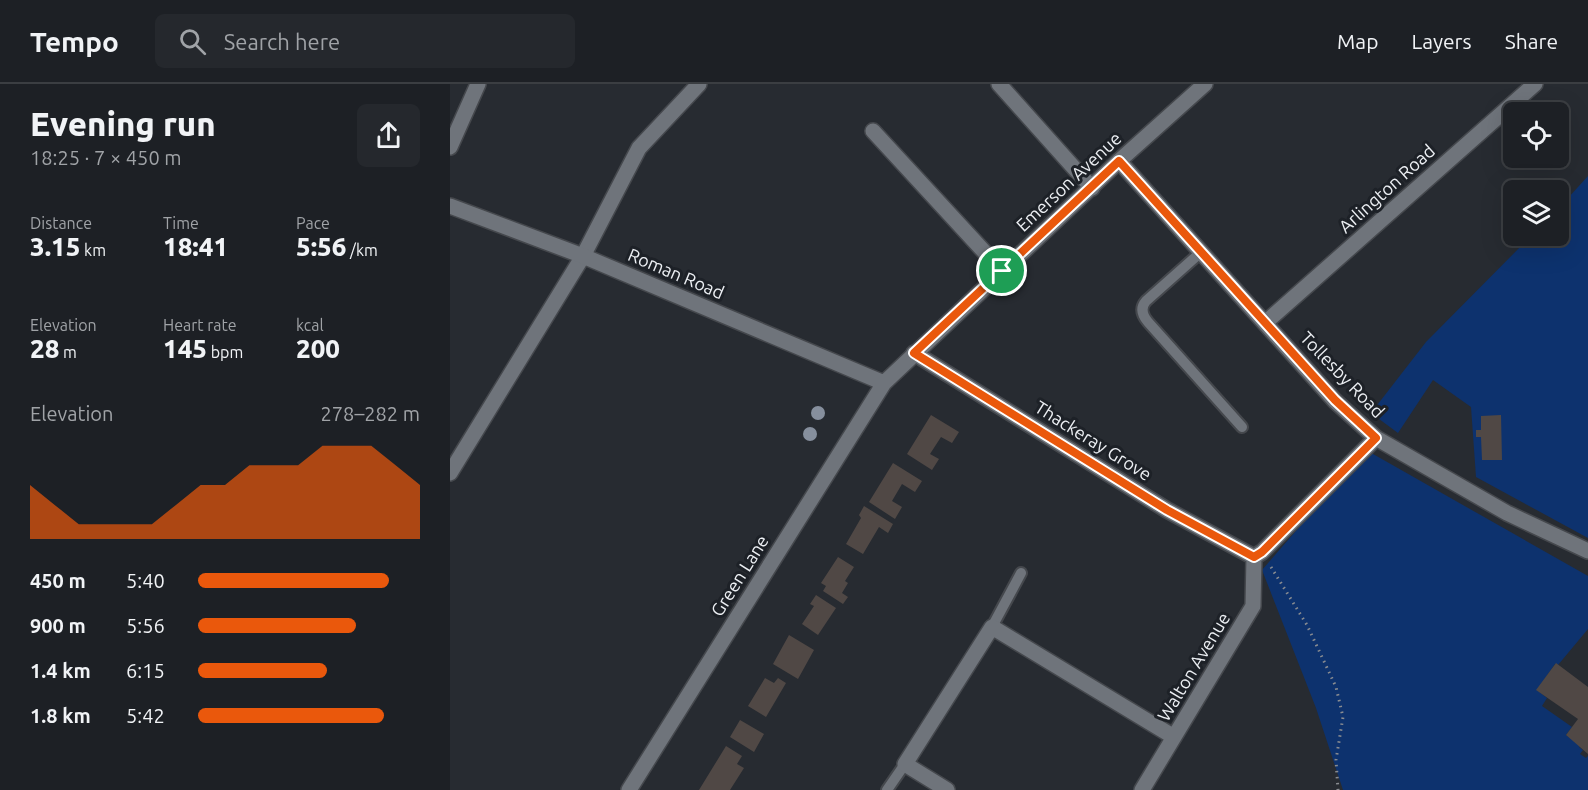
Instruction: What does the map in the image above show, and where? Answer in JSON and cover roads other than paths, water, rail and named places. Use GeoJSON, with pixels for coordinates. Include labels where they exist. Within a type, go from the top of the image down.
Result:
{"type":"FeatureCollection","features":[{"type":"Feature","properties":{"kind":"street"},"geometry":{"type":"LineString","coordinates":[[450,147],[478,84]]}},
{"type":"Feature","properties":{"kind":"street"},"geometry":{"type":"LineString","coordinates":[[450,473],[583,256],[639,148],[699,84]]}},
{"type":"Feature","properties":{"kind":"street"},"geometry":{"type":"LineString","coordinates":[[999,84],[1092,188]]}},
{"type":"Feature","properties":{"kind":"street","name":"Emerson Avenue"},"geometry":{"type":"LineString","coordinates":[[884,383],[1204,84]]}},
{"type":"Feature","properties":{"kind":"street","name":"Arlington Road"},"geometry":{"type":"LineString","coordinates":[[1265,323],[1535,84]]}},
{"type":"Feature","properties":{"kind":"street"},"geometry":{"type":"LineString","coordinates":[[873,131],[1002,271]]}},
{"type":"Feature","properties":{"kind":"street","name":"Tollesby Road"},"geometry":{"type":"LineString","coordinates":[[1119,161],[1335,400],[1376,438],[1507,513],[1588,551]]}},
{"type":"Feature","properties":{"kind":"street","name":"Roman Road"},"geometry":{"type":"LineString","coordinates":[[450,206],[583,256],[884,383]]}},
{"type":"Feature","properties":{"kind":"street","name":"Thackeray Grove"},"geometry":{"type":"LineString","coordinates":[[914,353],[1167,510],[1258,555]]}},
{"type":"Feature","properties":{"kind":"street","name":"Green Lane"},"geometry":{"type":"LineString","coordinates":[[630,789],[884,383]]}},
{"type":"Feature","properties":{"kind":"street"},"geometry":{"type":"LineString","coordinates":[[1258,555],[1376,438]]}},
{"type":"Feature","properties":{"kind":"street","name":"Walton Avenue"},"geometry":{"type":"LineString","coordinates":[[1142,790],[1253,606],[1258,555]]}},
{"type":"Feature","properties":{"kind":"street"},"geometry":{"type":"LineString","coordinates":[[947,790],[905,764],[992,627],[1174,737]]}},
{"type":"Feature","properties":{"kind":"lane"},"geometry":{"type":"LineString","coordinates":[[1200,253],[1146,301],[1142,312],[1148,322],[1242,427]]}},
{"type":"Feature","properties":{"kind":"lane"},"geometry":{"type":"LineString","coordinates":[[992,627],[1021,573]]}},
{"type":"Feature","properties":{"kind":"lane"},"geometry":{"type":"LineString","coordinates":[[886,790],[905,764]]}}]}
